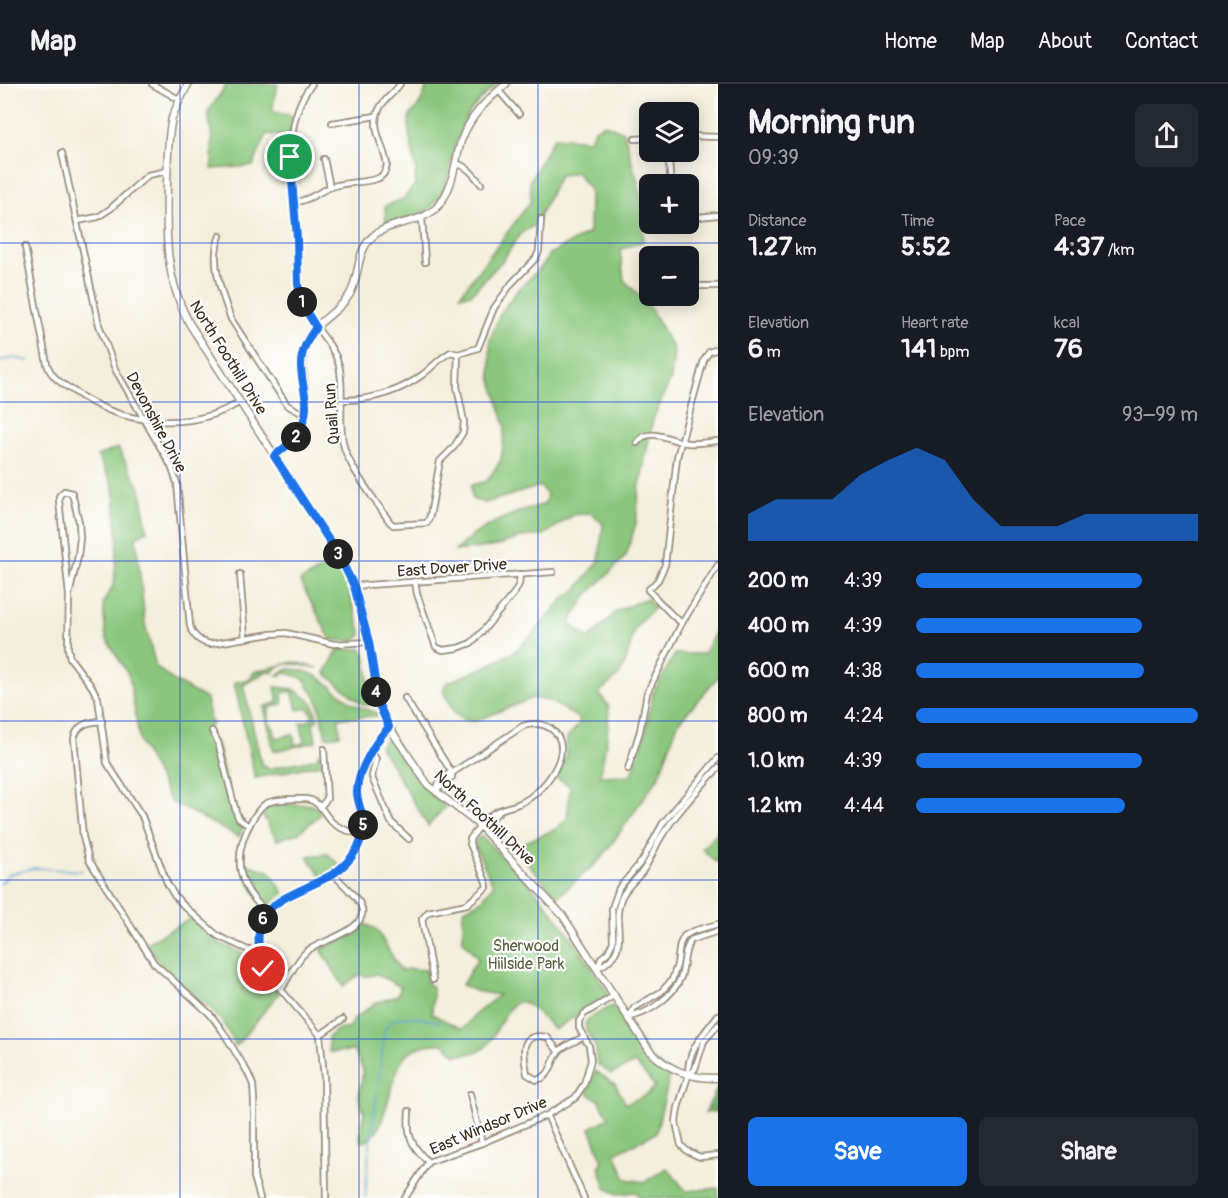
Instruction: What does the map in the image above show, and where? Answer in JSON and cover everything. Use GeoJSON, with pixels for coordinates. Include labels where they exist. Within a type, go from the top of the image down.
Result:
{"type":"FeatureCollection","features":[{"type":"Feature","properties":{"kind":"street"},"geometry":{"type":"LineString","coordinates":[[152,84],[180,100]]}},
{"type":"Feature","properties":{"kind":"street","name":"North Foothill Drive"},"geometry":{"type":"LineString","coordinates":[[188,84],[172,118],[168,145],[167,254],[175,292],[189,323],[338,554],[354,586],[369,642],[376,694],[389,727],[428,785],[480,826],[563,916],[630,1017],[649,1050],[668,1066],[688,1076]]}},
{"type":"Feature","properties":{"kind":"street","name":"Quail Run"},"geometry":{"type":"LineString","coordinates":[[312,84],[299,108],[291,147],[298,285],[305,309],[334,352],[339,366],[342,437],[345,451],[389,521],[395,525],[427,523],[440,461],[454,447],[462,432],[464,422],[457,386],[458,354]]}},
{"type":"Feature","properties":{"kind":"street"},"geometry":{"type":"LineString","coordinates":[[295,202],[307,200],[330,187],[383,175],[387,165],[376,131],[376,116],[380,107],[400,84]]}},
{"type":"Feature","properties":{"kind":"street"},"geometry":{"type":"LineString","coordinates":[[274,456],[295,437],[305,415],[307,396],[301,368],[302,353],[308,339],[316,327],[340,307],[349,295],[355,282],[360,254],[368,241],[388,227],[422,218],[436,208],[445,196],[461,141],[473,116],[506,84]]}},
{"type":"Feature","properties":{"kind":"street"},"geometry":{"type":"LineString","coordinates":[[498,90],[519,114]]}},
{"type":"Feature","properties":{"kind":"street"},"geometry":{"type":"LineString","coordinates":[[332,123],[376,116]]}},
{"type":"Feature","properties":{"kind":"street"},"geometry":{"type":"LineString","coordinates":[[699,136],[718,137]]}},
{"type":"Feature","properties":{"kind":"street"},"geometry":{"type":"LineString","coordinates":[[635,139],[639,139]]}},
{"type":"Feature","properties":{"kind":"street","name":"Devonshire Drive"},"geometry":{"type":"LineString","coordinates":[[62,153],[99,325],[115,369],[171,466],[177,483],[191,630],[200,641],[210,644],[286,633],[334,644],[369,642]]}},
{"type":"Feature","properties":{"kind":"street"},"geometry":{"type":"LineString","coordinates":[[324,159],[330,187]]}},
{"type":"Feature","properties":{"kind":"street"},"geometry":{"type":"LineString","coordinates":[[456,163],[470,170],[481,184]]}},
{"type":"Feature","properties":{"kind":"street"},"geometry":{"type":"LineString","coordinates":[[77,221],[98,217],[148,175],[168,171]]}},
{"type":"Feature","properties":{"kind":"street"},"geometry":{"type":"LineString","coordinates":[[699,217],[718,215]]}},
{"type":"Feature","properties":{"kind":"street"},"geometry":{"type":"LineString","coordinates":[[422,218],[425,262]]}},
{"type":"Feature","properties":{"kind":"street"},"geometry":{"type":"LineString","coordinates":[[342,400],[368,398],[395,392],[423,374],[443,356],[451,352],[458,354],[478,348],[495,308],[512,283],[536,258],[539,251],[541,219]]}},
{"type":"Feature","properties":{"kind":"street"},"geometry":{"type":"LineString","coordinates":[[220,236],[216,246],[216,262],[231,319],[287,405],[305,415]]}},
{"type":"Feature","properties":{"kind":"street"},"geometry":{"type":"LineString","coordinates":[[25,247],[47,364],[51,373],[59,381],[94,404],[142,419],[162,422],[198,418],[228,410],[240,402]]}},
{"type":"Feature","properties":{"kind":"street"},"geometry":{"type":"LineString","coordinates":[[699,285],[718,286]]}},
{"type":"Feature","properties":{"kind":"street"},"geometry":{"type":"LineString","coordinates":[[682,623],[648,590],[658,580],[665,565],[677,457],[704,360],[715,349]]}},
{"type":"Feature","properties":{"kind":"street"},"geometry":{"type":"LineString","coordinates":[[637,443],[644,436],[651,434],[690,444],[718,441]]}},
{"type":"Feature","properties":{"kind":"street"},"geometry":{"type":"LineString","coordinates":[[69,595],[78,556],[80,530],[75,500],[72,493],[64,491],[58,500],[69,595],[69,654],[95,692],[100,706],[106,763],[142,816],[167,883],[174,895],[218,936],[248,950],[258,950]]}},
{"type":"Feature","properties":{"kind":"street"},"geometry":{"type":"LineString","coordinates":[[628,769],[640,730],[647,693],[682,623],[718,566]]}},
{"type":"Feature","properties":{"kind":"street","name":"East Dover Drive"},"geometry":{"type":"LineString","coordinates":[[354,586],[553,572]]}},
{"type":"Feature","properties":{"kind":"street"},"geometry":{"type":"LineString","coordinates":[[240,574],[244,638]]}},
{"type":"Feature","properties":{"kind":"street"},"geometry":{"type":"LineString","coordinates":[[415,582],[436,647],[443,650],[459,648],[471,643],[515,592],[520,574]]}},
{"type":"Feature","properties":{"kind":"street"},"geometry":{"type":"LineString","coordinates":[[405,698],[452,773]]}},
{"type":"Feature","properties":{"kind":"street"},"geometry":{"type":"LineString","coordinates":[[102,721],[90,722],[82,726],[76,731],[74,738],[83,837],[89,860],[154,963],[210,1014],[248,1073],[253,1085],[254,1100],[254,1178],[260,1198]]}},
{"type":"Feature","properties":{"kind":"street"},"geometry":{"type":"LineString","coordinates":[[433,980],[422,919],[428,912],[467,904],[487,888],[470,839],[480,826],[501,811],[531,797],[559,763],[560,743],[549,728],[538,724],[523,726],[448,774],[436,786],[436,791]]}},
{"type":"Feature","properties":{"kind":"street"},"geometry":{"type":"LineString","coordinates":[[326,1198],[321,1035],[263,969],[258,950],[261,923],[271,906],[280,899],[333,874],[358,847],[362,835],[363,818],[357,789],[371,751],[379,737],[389,727]]}},
{"type":"Feature","properties":{"kind":"street"},"geometry":{"type":"LineString","coordinates":[[212,731],[218,742],[236,812],[239,819],[249,826]]}},
{"type":"Feature","properties":{"kind":"street"},"geometry":{"type":"LineString","coordinates":[[321,806],[327,799],[324,749]]}},
{"type":"Feature","properties":{"kind":"street"},"geometry":{"type":"LineString","coordinates":[[371,751],[376,759],[372,776],[391,822],[409,839]]}},
{"type":"Feature","properties":{"kind":"street"},"geometry":{"type":"LineString","coordinates":[[598,968],[601,958],[609,950],[614,935],[612,908],[619,888],[637,868],[663,823],[718,758]]}},
{"type":"Feature","properties":{"kind":"street"},"geometry":{"type":"LineString","coordinates":[[598,968],[606,964],[615,954],[620,941],[618,914],[620,902],[627,888],[645,868],[669,825],[718,768]]}},
{"type":"Feature","properties":{"kind":"street"},"geometry":{"type":"LineString","coordinates":[[267,912],[255,902],[249,893],[240,867],[241,842],[258,811],[270,802],[313,800],[338,827],[362,835]]}},
{"type":"Feature","properties":{"kind":"street"},"geometry":{"type":"LineString","coordinates":[[646,854],[651,857]]}},
{"type":"Feature","properties":{"kind":"street"},"geometry":{"type":"LineString","coordinates":[[281,990],[308,950],[352,928],[360,919],[362,910],[359,902],[333,874]]}},
{"type":"Feature","properties":{"kind":"street"},"geometry":{"type":"LineString","coordinates":[[630,1017],[634,1008],[661,992],[672,980],[684,936],[718,924]]}},
{"type":"Feature","properties":{"kind":"street"},"geometry":{"type":"LineString","coordinates":[[630,1017],[637,1016],[673,991],[680,978],[685,951],[691,940],[718,931]]}},
{"type":"Feature","properties":{"kind":"street"},"geometry":{"type":"LineString","coordinates":[[609,950],[615,954]]}},
{"type":"Feature","properties":{"kind":"street","name":"East Windsor Drive"},"geometry":{"type":"LineString","coordinates":[[405,1198],[428,1162],[482,1143],[547,1115],[569,1102],[584,1084],[591,1060],[589,1046],[579,1028],[581,1017],[615,996]]}},
{"type":"Feature","properties":{"kind":"street"},"geometry":{"type":"LineString","coordinates":[[718,1015],[698,1039],[688,1066],[688,1076],[676,1122],[681,1144],[687,1151],[694,1156],[718,1155]]}},
{"type":"Feature","properties":{"kind":"street"},"geometry":{"type":"LineString","coordinates":[[321,1035],[343,1019]]}},
{"type":"Feature","properties":{"kind":"street"},"geometry":{"type":"LineString","coordinates":[[688,1076],[695,1069],[704,1041],[718,1025]]}},
{"type":"Feature","properties":{"kind":"street"},"geometry":{"type":"LineString","coordinates":[[558,1051],[547,1037],[534,1036],[527,1041],[523,1051],[527,1074],[537,1080],[544,1078],[558,1051],[584,1037]]}},
{"type":"Feature","properties":{"kind":"street"},"geometry":{"type":"LineString","coordinates":[[688,1076],[718,1078]]}},
{"type":"Feature","properties":{"kind":"street"},"geometry":{"type":"LineString","coordinates":[[470,1094],[482,1143]]}},
{"type":"Feature","properties":{"kind":"street"},"geometry":{"type":"LineString","coordinates":[[409,1111],[407,1128],[410,1140],[428,1162]]}},
{"type":"Feature","properties":{"kind":"street"},"geometry":{"type":"LineString","coordinates":[[547,1115],[584,1198]]}},
{"type":"Feature","properties":{"kind":"green space"},"geometry":{"type":"Polygon","coordinates":[[[227,84],[278,84],[272,110],[293,116],[289,137],[267,134],[253,166],[212,169],[212,139],[208,112],[227,84]]]}},
{"type":"Feature","properties":{"kind":"green space"},"geometry":{"type":"Polygon","coordinates":[[[428,84],[497,84],[474,106],[464,122],[459,132],[444,187],[433,205],[417,215],[386,224],[385,206],[403,199],[415,185],[416,169],[409,134],[409,117],[420,104],[428,84]]]}},
{"type":"Feature","properties":{"kind":"green space"},"geometry":{"type":"Polygon","coordinates":[[[605,124],[624,132],[639,188],[639,234],[643,234],[643,241],[620,250],[624,280],[639,295],[639,306],[649,306],[674,350],[671,379],[653,419],[639,490],[636,523],[626,556],[586,596],[570,623],[589,639],[617,611],[647,598],[654,608],[635,628],[626,661],[619,675],[599,693],[609,707],[607,737],[600,776],[631,775],[644,739],[653,693],[675,654],[703,654],[718,628],[718,677],[678,723],[659,776],[601,859],[557,897],[514,847],[556,829],[567,819],[570,786],[556,778],[566,756],[567,738],[579,724],[580,719],[550,701],[532,698],[476,721],[464,720],[454,713],[443,691],[446,683],[488,666],[514,652],[534,633],[562,600],[576,590],[599,561],[603,524],[591,513],[573,515],[544,535],[521,537],[497,546],[455,551],[475,534],[497,521],[545,504],[547,495],[540,486],[485,503],[472,499],[471,485],[487,481],[501,460],[505,426],[491,377],[490,340],[499,316],[514,294],[543,265],[549,254],[589,233],[590,190],[576,172],[559,176],[535,225],[521,233],[503,260],[471,294],[460,295],[531,201],[530,180],[554,137],[589,140],[595,129],[605,124]]]}},
{"type":"Feature","properties":{"kind":"green space"},"geometry":{"type":"Polygon","coordinates":[[[118,448],[141,490],[147,531],[136,537],[145,624],[156,667],[174,681],[206,699],[210,722],[213,723],[206,729],[206,733],[207,737],[217,744],[233,813],[243,827],[239,837],[171,802],[140,743],[129,676],[106,638],[103,603],[114,584],[118,538],[113,485],[97,456],[118,448]]]}},
{"type":"Feature","properties":{"kind":"green space"},"geometry":{"type":"Polygon","coordinates":[[[335,562],[347,586],[361,631],[361,636],[354,641],[331,640],[300,581],[335,562]]]}},
{"type":"Feature","properties":{"kind":"green space"},"geometry":{"type":"Polygon","coordinates":[[[361,649],[365,653],[373,702],[367,705],[361,703],[325,673],[338,650],[361,649]]]}},
{"type":"Feature","properties":{"kind":"green space"},"geometry":{"type":"Polygon","coordinates":[[[294,662],[318,668],[294,664],[282,665],[294,662]]]}},
{"type":"Feature","properties":{"kind":"green space"},"geometry":{"type":"Polygon","coordinates":[[[282,665],[272,673],[269,670],[243,685],[262,766],[266,765],[267,769],[318,758],[318,753],[320,753],[322,764],[255,778],[234,682],[250,679],[254,672],[282,665]]]}},
{"type":"Feature","properties":{"kind":"green space"},"geometry":{"type":"Polygon","coordinates":[[[289,669],[314,675],[352,703],[376,712],[378,716],[339,718],[340,735],[326,737],[317,697],[307,686],[308,683],[300,677],[283,672],[289,669]]]}},
{"type":"Feature","properties":{"kind":"green space"},"geometry":{"type":"Polygon","coordinates":[[[275,687],[294,689],[313,703],[318,720],[313,722],[316,742],[274,751],[264,707],[278,702],[275,687]],[[292,691],[282,693],[283,704],[269,708],[269,723],[274,728],[276,738],[293,734],[295,745],[304,743],[301,723],[311,720],[312,714],[308,708],[298,710],[292,691]]]}},
{"type":"Feature","properties":{"kind":"green space"},"geometry":{"type":"Polygon","coordinates":[[[387,737],[392,737],[419,781],[445,807],[428,826],[380,746],[387,737]]]}},
{"type":"Feature","properties":{"kind":"green space"},"geometry":{"type":"Polygon","coordinates":[[[306,804],[315,807],[321,814],[298,833],[277,840],[262,814],[276,806],[306,804]]]}},
{"type":"Feature","properties":{"kind":"green space"},"geometry":{"type":"Polygon","coordinates":[[[718,832],[718,861],[716,862],[702,849],[718,832]]]}},
{"type":"Feature","properties":{"kind":"green space","name":"Sherwood Hiilside Park"},"geometry":{"type":"Polygon","coordinates":[[[479,837],[483,837],[545,902],[591,966],[608,993],[607,996],[554,1030],[526,1003],[516,1003],[505,1014],[491,1040],[477,1052],[456,1055],[445,1044],[429,1044],[415,1049],[400,1063],[377,1130],[370,1139],[361,1142],[364,1112],[359,1098],[363,1070],[354,1051],[329,1052],[328,1037],[338,1029],[349,1029],[353,1020],[375,1003],[397,996],[401,987],[377,974],[359,975],[343,986],[321,949],[358,931],[365,924],[377,930],[401,971],[428,970],[426,982],[433,989],[432,1014],[461,1029],[466,1026],[473,1016],[499,995],[475,991],[462,985],[478,958],[463,941],[463,910],[482,900],[493,885],[474,844],[479,837]]]}},
{"type":"Feature","properties":{"kind":"green space"},"geometry":{"type":"Polygon","coordinates":[[[328,854],[339,865],[322,877],[307,856],[328,854]]]}},
{"type":"Feature","properties":{"kind":"green space"},"geometry":{"type":"Polygon","coordinates":[[[245,864],[269,871],[284,893],[270,904],[263,903],[251,887],[245,864]]]}},
{"type":"Feature","properties":{"kind":"green space"},"geometry":{"type":"Polygon","coordinates":[[[192,918],[219,943],[256,959],[262,973],[279,993],[236,1046],[223,1023],[211,1009],[163,968],[146,943],[192,918]]]}},
{"type":"Feature","properties":{"kind":"green space"},"geometry":{"type":"Polygon","coordinates":[[[612,1006],[621,1013],[649,1057],[670,1074],[656,1133],[615,1153],[626,1179],[645,1182],[667,1168],[686,1191],[718,1188],[718,1198],[641,1198],[636,1192],[617,1194],[606,1188],[599,1167],[603,1161],[590,1128],[609,1118],[599,1100],[587,1093],[595,1071],[615,1084],[626,1104],[648,1094],[655,1086],[635,1063],[611,1074],[597,1064],[596,1048],[585,1024],[588,1019],[612,1006]]]}},
{"type":"Feature","properties":{"kind":"green space"},"geometry":{"type":"Polygon","coordinates":[[[718,1086],[718,1111],[705,1113],[718,1086]]]}},
{"type":"Feature","properties":{"kind":"waterway"},"geometry":{"type":"LineString","coordinates":[[0,361],[15,358],[29,361]]}},
{"type":"Feature","properties":{"kind":"waterway"},"geometry":{"type":"LineString","coordinates":[[0,884],[9,874],[34,868],[82,871]]}},
{"type":"Feature","properties":{"kind":"waterway"},"geometry":{"type":"LineString","coordinates":[[365,1198],[385,1030],[391,1022],[401,1018],[429,1019],[440,1022]]}},
{"type":"Feature","properties":{"kind":"route"},"geometry":{"type":"LineString","coordinates":[[263,969],[258,950],[258,936],[261,923],[271,906],[280,899],[333,874],[358,847],[362,835],[363,818],[357,789],[371,751],[379,737],[389,727],[379,705],[369,642],[354,586],[338,554],[274,456],[291,442],[303,423],[307,409],[307,396],[301,368],[302,353],[316,327],[305,309],[298,285],[295,202],[290,157]]}}]}
